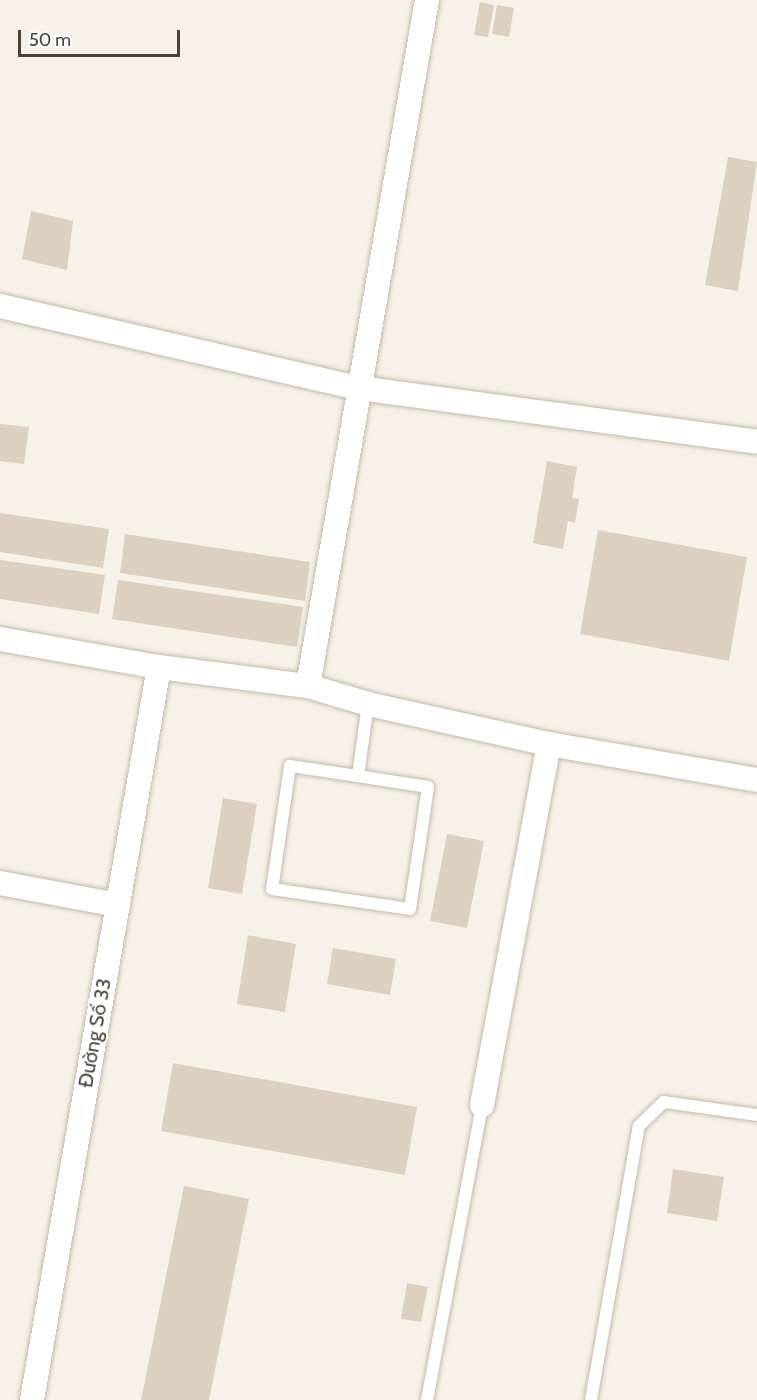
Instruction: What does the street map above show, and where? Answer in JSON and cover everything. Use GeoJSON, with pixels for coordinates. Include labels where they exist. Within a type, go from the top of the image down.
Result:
{"type":"FeatureCollection","features":[{"type":"Feature","properties":{"kind":"street"},"geometry":{"type":"LineString","coordinates":[[308,686],[427,0]]}},
{"type":"Feature","properties":{"kind":"street"},"geometry":{"type":"LineString","coordinates":[[0,306],[359,388],[757,442]]}},
{"type":"Feature","properties":{"kind":"street"},"geometry":{"type":"LineString","coordinates":[[0,639],[159,667],[308,686],[368,704],[549,744],[757,780]]}},
{"type":"Feature","properties":{"kind":"street","name":"Đường Số 33"},"geometry":{"type":"LineString","coordinates":[[32,1400],[159,667]]}},
{"type":"Feature","properties":{"kind":"street"},"geometry":{"type":"LineString","coordinates":[[482,1105],[549,744]]}},
{"type":"Feature","properties":{"kind":"street"},"geometry":{"type":"LineString","coordinates":[[0,883],[118,905]]}},
{"type":"Feature","properties":{"kind":"lane"},"geometry":{"type":"LineString","coordinates":[[358,776],[368,704]]}},
{"type":"Feature","properties":{"kind":"lane"},"geometry":{"type":"LineString","coordinates":[[290,766],[358,776],[428,786],[410,909],[272,889],[290,766]]}},
{"type":"Feature","properties":{"kind":"lane"},"geometry":{"type":"LineString","coordinates":[[591,1400],[639,1125],[664,1102],[757,1115]]}},
{"type":"Feature","properties":{"kind":"lane"},"geometry":{"type":"LineString","coordinates":[[427,1400],[482,1105]]}},
{"type":"Feature","properties":{"kind":"building"},"geometry":{"type":"Polygon","coordinates":[[[480,2],[494,5],[488,37],[474,35],[480,2]]]}},
{"type":"Feature","properties":{"kind":"building"},"geometry":{"type":"Polygon","coordinates":[[[497,5],[514,8],[509,37],[492,34],[497,5]]]}},
{"type":"Feature","properties":{"kind":"building"},"geometry":{"type":"Polygon","coordinates":[[[728,157],[757,162],[738,291],[705,285],[728,157]]]}},
{"type":"Feature","properties":{"kind":"building"},"geometry":{"type":"Polygon","coordinates":[[[31,211],[73,221],[67,270],[22,259],[31,211]]]}},
{"type":"Feature","properties":{"kind":"building"},"geometry":{"type":"Polygon","coordinates":[[[0,424],[29,427],[24,464],[0,461],[0,424]]]}},
{"type":"Feature","properties":{"kind":"building"},"geometry":{"type":"Polygon","coordinates":[[[547,461],[577,467],[572,498],[579,499],[575,523],[568,521],[563,549],[533,543],[547,461]]]}},
{"type":"Feature","properties":{"kind":"building"},"geometry":{"type":"Polygon","coordinates":[[[0,513],[109,529],[103,568],[0,552],[0,513]]]}},
{"type":"Feature","properties":{"kind":"building"},"geometry":{"type":"Polygon","coordinates":[[[598,530],[747,557],[729,661],[580,634],[598,530]]]}},
{"type":"Feature","properties":{"kind":"building"},"geometry":{"type":"Polygon","coordinates":[[[125,534],[310,562],[305,601],[120,573],[125,534]]]}},
{"type":"Feature","properties":{"kind":"building"},"geometry":{"type":"Polygon","coordinates":[[[0,560],[105,575],[99,614],[0,599],[0,560]]]}},
{"type":"Feature","properties":{"kind":"building"},"geometry":{"type":"Polygon","coordinates":[[[118,580],[303,607],[297,647],[112,619],[118,580]]]}},
{"type":"Feature","properties":{"kind":"building"},"geometry":{"type":"Polygon","coordinates":[[[223,798],[257,804],[242,894],[208,888],[223,798]]]}},
{"type":"Feature","properties":{"kind":"building"},"geometry":{"type":"Polygon","coordinates":[[[447,834],[484,841],[467,928],[430,921],[447,834]]]}},
{"type":"Feature","properties":{"kind":"building"},"geometry":{"type":"Polygon","coordinates":[[[248,935],[296,944],[285,1012],[237,1004],[248,935]]]}},
{"type":"Feature","properties":{"kind":"building"},"geometry":{"type":"Polygon","coordinates":[[[333,948],[396,959],[390,995],[327,984],[333,948]]]}},
{"type":"Feature","properties":{"kind":"building"},"geometry":{"type":"Polygon","coordinates":[[[173,1063],[417,1107],[405,1175],[161,1131],[173,1063]]]}},
{"type":"Feature","properties":{"kind":"building"},"geometry":{"type":"Polygon","coordinates":[[[673,1169],[724,1177],[717,1221],[667,1213],[673,1169]]]}},
{"type":"Feature","properties":{"kind":"building"},"geometry":{"type":"Polygon","coordinates":[[[184,1186],[249,1199],[209,1400],[141,1400],[184,1186]]]}},
{"type":"Feature","properties":{"kind":"building"},"geometry":{"type":"Polygon","coordinates":[[[407,1283],[428,1287],[421,1322],[401,1319],[407,1283]]]}}]}
